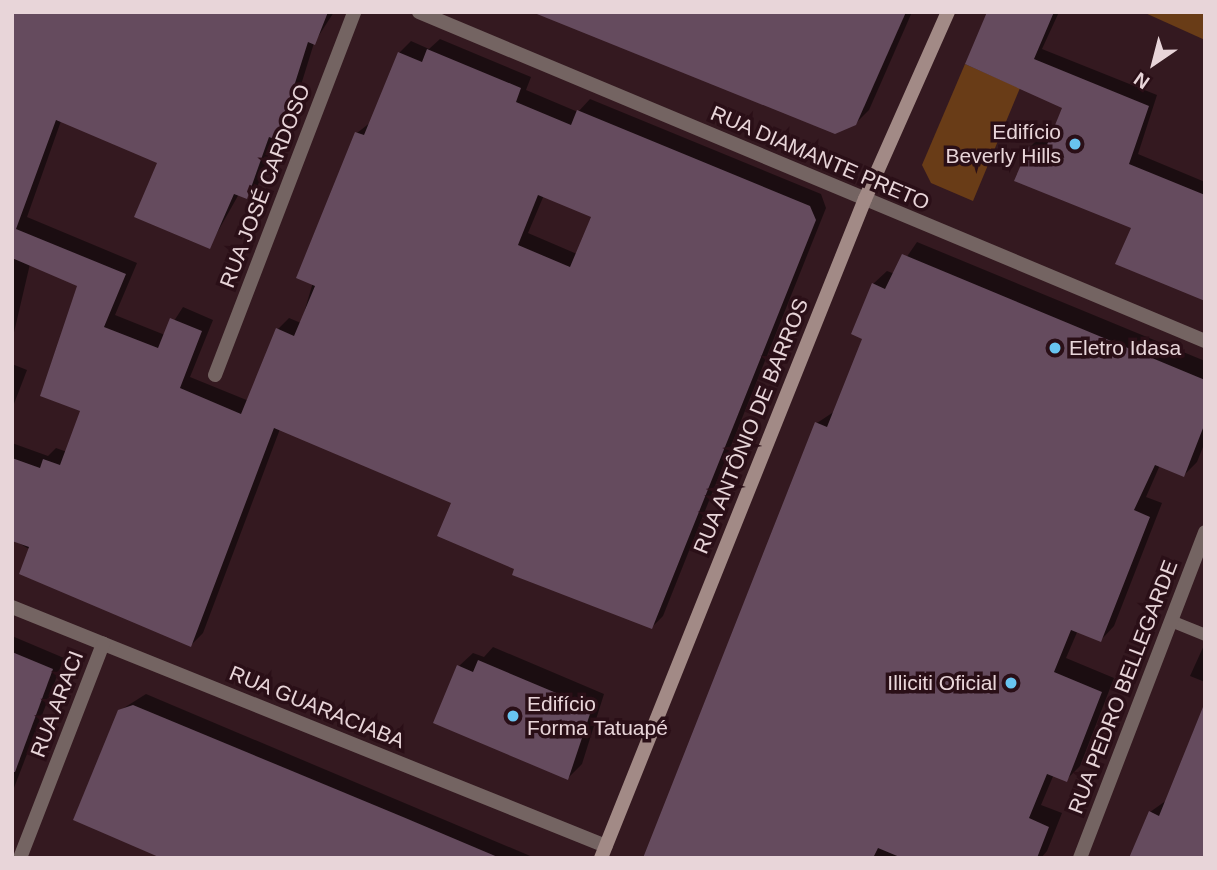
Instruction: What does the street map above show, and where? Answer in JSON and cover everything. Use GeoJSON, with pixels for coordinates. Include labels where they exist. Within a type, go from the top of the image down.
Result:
{"type":"FeatureCollection","features":[{"type":"Feature","properties":{"kind":"main road","name":"RUA ANTÔNIO DE BARROS"},"geometry":{"type":"LineString","coordinates":[[604,852],[864,199],[948,12]]}},
{"type":"Feature","properties":{"kind":"street","name":"RUA JOSÉ CARDOSO"},"geometry":{"type":"LineString","coordinates":[[215,375],[354,12]]}},
{"type":"Feature","properties":{"kind":"street","name":"RUA DIAMANTE PRETO"},"geometry":{"type":"LineString","coordinates":[[419,12],[1205,341]]}},
{"type":"Feature","properties":{"kind":"street","name":"RUA PEDRO BELLEGARDE"},"geometry":{"type":"LineString","coordinates":[[1080,858],[1205,532]]}},
{"type":"Feature","properties":{"kind":"street","name":"RUA GUARACIABA"},"geometry":{"type":"LineString","coordinates":[[12,607],[604,852]]}},
{"type":"Feature","properties":{"kind":"street","name":"RUA ARACI"},"geometry":{"type":"LineString","coordinates":[[20,858],[103,644]]}},
{"type":"Feature","properties":{"kind":"lane"},"geometry":{"type":"LineString","coordinates":[[1171,621],[1205,635]]}},
{"type":"Feature","properties":{"kind":"shaded area"},"geometry":{"type":"Polygon","coordinates":[[[1143,12],[1205,12],[1205,40],[1143,12]]]}},
{"type":"Feature","properties":{"kind":"shaded area"},"geometry":{"type":"Polygon","coordinates":[[[965,64],[1020,88],[973,201],[931,183],[922,165],[965,64]]]}},
{"type":"Feature","properties":{"kind":"building"},"geometry":{"type":"Polygon","coordinates":[[[12,12],[328,12],[315,45],[308,42],[277,140],[269,137],[247,199],[234,194],[210,249],[134,217],[157,163],[56,120],[16,229],[126,274],[104,327],[158,348],[170,318],[202,331],[180,388],[241,414],[276,328],[294,336],[315,286],[296,278],[355,132],[364,135],[398,52],[422,62],[427,49],[521,88],[516,102],[571,125],[577,110],[810,206],[816,220],[652,629],[512,575],[514,569],[437,536],[451,503],[274,428],[191,647],[19,574],[29,547],[12,541],[12,458],[40,468],[43,459],[60,465],[80,411],[40,396],[77,286],[12,258],[12,12]],[[538,195],[518,245],[570,267],[591,217],[538,195]]]}},
{"type":"Feature","properties":{"kind":"building"},"geometry":{"type":"Polygon","coordinates":[[[532,12],[906,12],[856,125],[835,134],[532,12]]]}},
{"type":"Feature","properties":{"kind":"building"},"geometry":{"type":"Polygon","coordinates":[[[987,12],[1054,12],[1034,59],[1149,106],[1129,164],[1205,195],[1205,301],[1115,264],[1131,228],[1014,181],[1029,146],[1044,152],[1062,108],[965,64],[987,12]]]}},
{"type":"Feature","properties":{"kind":"building"},"geometry":{"type":"Polygon","coordinates":[[[902,254],[1205,380],[1205,423],[1184,477],[1155,465],[1134,510],[1150,517],[1101,642],[1071,630],[1054,672],[1102,692],[1067,782],[1047,774],[1029,818],[1049,827],[1037,858],[902,858],[878,848],[873,858],[643,858],[815,422],[827,427],[862,339],[851,334],[872,283],[885,289],[902,254]]]}},
{"type":"Feature","properties":{"kind":"building"},"geometry":{"type":"Polygon","coordinates":[[[12,652],[53,669],[15,772],[12,772],[12,652]]]}},
{"type":"Feature","properties":{"kind":"building","name":"Edifício Forma Tatuapé"},"geometry":{"type":"Polygon","coordinates":[[[478,660],[592,708],[568,780],[433,723],[457,665],[473,672],[478,660]]]}},
{"type":"Feature","properties":{"kind":"building"},"geometry":{"type":"Polygon","coordinates":[[[1205,702],[1205,858],[1129,858],[1149,811],[1159,816],[1205,702]]]}},
{"type":"Feature","properties":{"kind":"building"},"geometry":{"type":"Polygon","coordinates":[[[133,705],[500,858],[161,858],[73,820],[118,710],[133,705]]]}},
{"type":"Feature","properties":{"kind":"place","name":"Edifício Beverly Hills"},"geometry":{"type":"Point","coordinates":[1075,144]}},
{"type":"Feature","properties":{"kind":"place","name":"Eletro Idasa"},"geometry":{"type":"Point","coordinates":[1055,348]}},
{"type":"Feature","properties":{"kind":"place","name":"Illiciti Oficial"},"geometry":{"type":"Point","coordinates":[1011,683]}},
{"type":"Feature","properties":{"kind":"place","name":"Edifício Forma Tatuapé"},"geometry":{"type":"Point","coordinates":[513,716]}}]}
